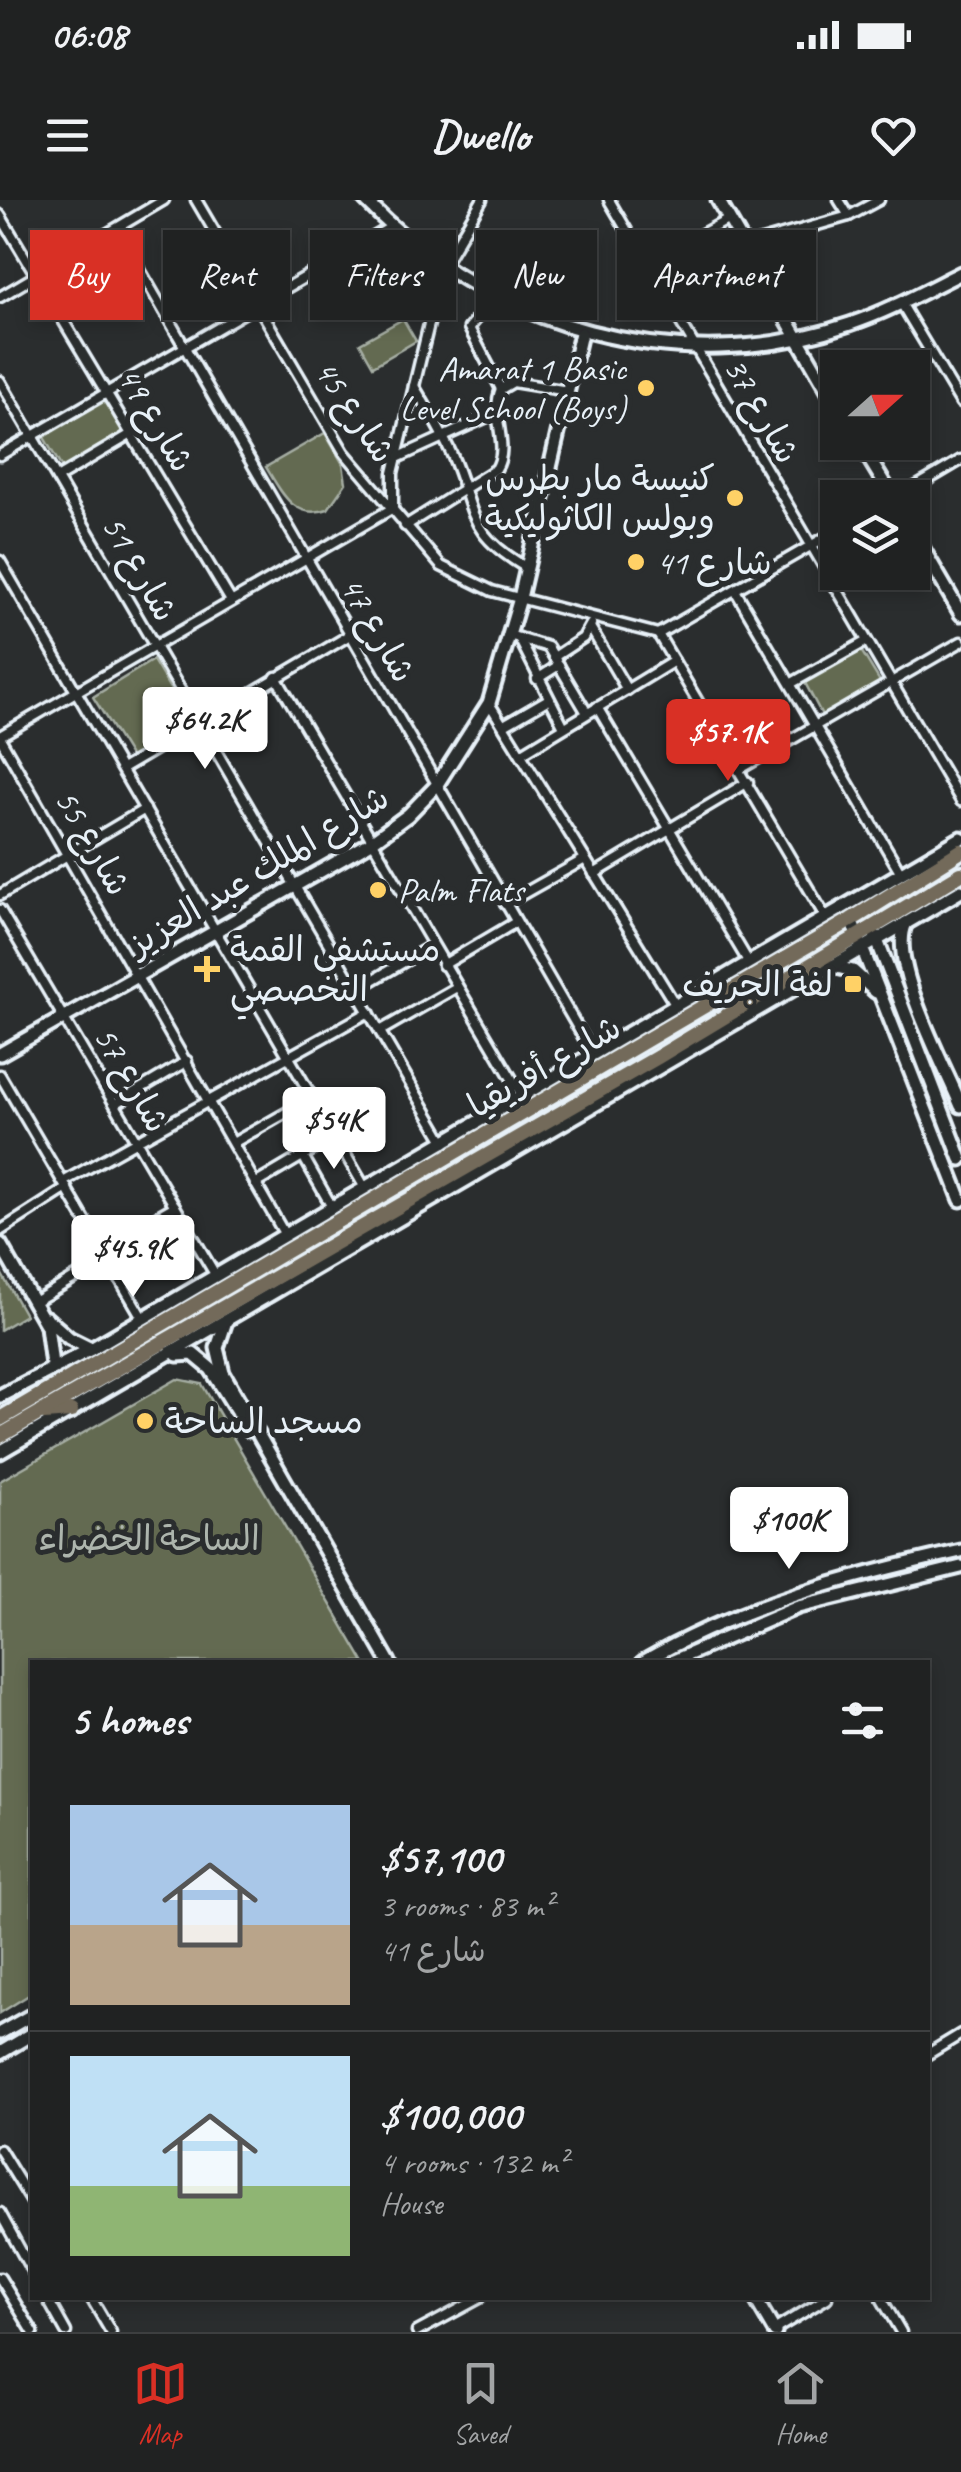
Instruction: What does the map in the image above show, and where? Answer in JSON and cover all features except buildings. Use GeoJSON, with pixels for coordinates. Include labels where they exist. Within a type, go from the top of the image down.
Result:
{"type":"FeatureCollection","features":[{"type":"Feature","properties":{"kind":"highway","name":"شارع أفريقيا"},"geometry":{"type":"LineString","coordinates":[[0,1420],[650,1039],[864,929],[961,851]]}},
{"type":"Feature","properties":{"kind":"highway","name":"شارع أفريقيا"},"geometry":{"type":"LineString","coordinates":[[0,1436],[658,1056],[961,874]]}},
{"type":"Feature","properties":{"kind":"highway"},"geometry":{"type":"LineString","coordinates":[[650,1039],[656,1019]]}},
{"type":"Feature","properties":{"kind":"highway"},"geometry":{"type":"LineString","coordinates":[[658,1056],[680,1056]]}},
{"type":"Feature","properties":{"kind":"highway"},"geometry":{"type":"LineString","coordinates":[[494,1129],[504,1144]]}},
{"type":"Feature","properties":{"kind":"highway"},"geometry":{"type":"LineString","coordinates":[[372,1219],[372,1236]]}},
{"type":"Feature","properties":{"kind":"highway"},"geometry":{"type":"LineString","coordinates":[[38,1413],[71,1411]]}},
{"type":"Feature","properties":{"kind":"street"},"geometry":{"type":"LineString","coordinates":[[117,230],[164,200]]}},
{"type":"Feature","properties":{"kind":"street","name":"شارع 45"},"geometry":{"type":"LineString","coordinates":[[196,200],[213,230]]}},
{"type":"Feature","properties":{"kind":"street"},"geometry":{"type":"LineString","coordinates":[[366,200],[394,230]]}},
{"type":"Feature","properties":{"kind":"street"},"geometry":{"type":"LineString","coordinates":[[456,244],[482,200]]}},
{"type":"Feature","properties":{"kind":"street","name":"شارع 37"},"geometry":{"type":"LineString","coordinates":[[609,200],[626,230]]}},
{"type":"Feature","properties":{"kind":"street"},"geometry":{"type":"LineString","coordinates":[[718,200],[735,230]]}},
{"type":"Feature","properties":{"kind":"street"},"geometry":{"type":"LineString","coordinates":[[839,200],[849,216]]}},
{"type":"Feature","properties":{"kind":"street"},"geometry":{"type":"LineString","coordinates":[[800,230],[849,216],[879,200]]}},
{"type":"Feature","properties":{"kind":"street","name":"شارع 49"},"geometry":{"type":"LineString","coordinates":[[0,215],[30,262]]}},
{"type":"Feature","properties":{"kind":"street"},"geometry":{"type":"LineString","coordinates":[[708,230],[728,219]]}},
{"type":"Feature","properties":{"kind":"street"},"geometry":{"type":"LineString","coordinates":[[290,286],[390,227]]}},
{"type":"Feature","properties":{"kind":"street"},"geometry":{"type":"LineString","coordinates":[[551,320],[581,333],[693,347],[794,339],[850,324],[961,272]]}},
{"type":"Feature","properties":{"kind":"street","name":"شارع 47"},"geometry":{"type":"LineString","coordinates":[[143,275],[592,1054]]}},
{"type":"Feature","properties":{"kind":"street"},"geometry":{"type":"LineString","coordinates":[[0,296],[30,279]]}},
{"type":"Feature","properties":{"kind":"street"},"geometry":{"type":"LineString","coordinates":[[901,303],[961,403]]}},
{"type":"Feature","properties":{"kind":"street","name":"شارع 49"},"geometry":{"type":"LineString","coordinates":[[65,320],[231,600]]}},
{"type":"Feature","properties":{"kind":"street"},"geometry":{"type":"LineString","coordinates":[[0,455],[231,320]]}},
{"type":"Feature","properties":{"kind":"street","name":"شارع 45"},"geometry":{"type":"LineString","coordinates":[[264,320],[344,452],[405,526],[450,572],[474,585],[658,634]]}},
{"type":"Feature","properties":{"kind":"street"},"geometry":{"type":"LineString","coordinates":[[0,737],[393,508],[397,458],[430,320]]}},
{"type":"Feature","properties":{"kind":"street"},"geometry":{"type":"LineString","coordinates":[[405,526],[464,491],[500,462],[496,413],[501,389],[469,328],[476,320]]}},
{"type":"Feature","properties":{"kind":"street","name":"شارع 37"},"geometry":{"type":"LineString","coordinates":[[678,320],[961,801]]}},
{"type":"Feature","properties":{"kind":"street"},"geometry":{"type":"LineString","coordinates":[[784,320],[820,380]]}},
{"type":"Feature","properties":{"kind":"street","name":"شارع الملك عبد العزيز"},"geometry":{"type":"LineString","coordinates":[[0,1054],[370,843],[408,815],[436,786],[489,703],[514,637],[581,333]]}},
{"type":"Feature","properties":{"kind":"street","name":"شارع 51"},"geometry":{"type":"LineString","coordinates":[[0,381],[445,1143]]}},
{"type":"Feature","properties":{"kind":"street"},"geometry":{"type":"LineString","coordinates":[[501,389],[514,382],[568,391]]}},
{"type":"Feature","properties":{"kind":"street"},"geometry":{"type":"LineString","coordinates":[[414,386],[444,440],[474,523],[498,552],[527,568]]}},
{"type":"Feature","properties":{"kind":"street"},"geometry":{"type":"LineString","coordinates":[[397,458],[444,440],[496,413]]}},
{"type":"Feature","properties":{"kind":"street"},"geometry":{"type":"LineString","coordinates":[[57,478],[133,433]]}},
{"type":"Feature","properties":{"kind":"street"},"geometry":{"type":"LineString","coordinates":[[926,480],[961,460]]}},
{"type":"Feature","properties":{"kind":"street"},"geometry":{"type":"LineString","coordinates":[[820,539],[658,634],[826,918]]}},
{"type":"Feature","properties":{"kind":"street"},"geometry":{"type":"LineString","coordinates":[[0,561],[365,1188]]}},
{"type":"Feature","properties":{"kind":"street"},"geometry":{"type":"LineString","coordinates":[[930,561],[961,614]]}},
{"type":"Feature","properties":{"kind":"street"},"geometry":{"type":"LineString","coordinates":[[734,590],[818,724],[902,873]]}},
{"type":"Feature","properties":{"kind":"street"},"geometry":{"type":"LineString","coordinates":[[537,679],[583,638],[592,617]]}},
{"type":"Feature","properties":{"kind":"street"},"geometry":{"type":"LineString","coordinates":[[590,628],[627,690]]}},
{"type":"Feature","properties":{"kind":"street"},"geometry":{"type":"LineString","coordinates":[[122,769],[350,635]]}},
{"type":"Feature","properties":{"kind":"street"},"geometry":{"type":"LineString","coordinates":[[514,637],[546,646],[587,714]]}},
{"type":"Feature","properties":{"kind":"street"},"geometry":{"type":"LineString","coordinates":[[514,637],[564,728]]}},
{"type":"Feature","properties":{"kind":"street"},"geometry":{"type":"LineString","coordinates":[[792,684],[867,641]]}},
{"type":"Feature","properties":{"kind":"street"},"geometry":{"type":"LineString","coordinates":[[740,769],[961,642]]}},
{"type":"Feature","properties":{"kind":"street"},"geometry":{"type":"LineString","coordinates":[[522,754],[674,662]]}},
{"type":"Feature","properties":{"kind":"street"},"geometry":{"type":"LineString","coordinates":[[276,677],[455,988],[522,1096]]}},
{"type":"Feature","properties":{"kind":"street"},"geometry":{"type":"LineString","coordinates":[[504,725],[547,700]]}},
{"type":"Feature","properties":{"kind":"street"},"geometry":{"type":"LineString","coordinates":[[489,703],[676,1006]]}},
{"type":"Feature","properties":{"kind":"street"},"geometry":{"type":"LineString","coordinates":[[597,708],[748,962]]}},
{"type":"Feature","properties":{"kind":"street","name":"شارع 55"},"geometry":{"type":"LineString","coordinates":[[0,737],[285,1235]]}},
{"type":"Feature","properties":{"kind":"street"},"geometry":{"type":"LineString","coordinates":[[594,874],[748,782]]}},
{"type":"Feature","properties":{"kind":"street"},"geometry":{"type":"LineString","coordinates":[[0,895],[145,810]]}},
{"type":"Feature","properties":{"kind":"street","name":"شارع أفريقيا"},"geometry":{"type":"LineString","coordinates":[[0,1396],[52,1366],[92,1349],[961,838]]}},
{"type":"Feature","properties":{"kind":"street"},"geometry":{"type":"LineString","coordinates":[[505,904],[585,859]]}},
{"type":"Feature","properties":{"kind":"street","name":"شارع أفريقيا"},"geometry":{"type":"LineString","coordinates":[[0,1452],[680,1056],[825,967],[864,929],[906,922],[961,891]]}},
{"type":"Feature","properties":{"kind":"street","name":"شارع 57"},"geometry":{"type":"LineString","coordinates":[[0,910],[216,1276]]}},
{"type":"Feature","properties":{"kind":"street"},"geometry":{"type":"LineString","coordinates":[[443,965],[516,922]]}},
{"type":"Feature","properties":{"kind":"street"},"geometry":{"type":"LineString","coordinates":[[906,922],[899,936],[904,963],[961,1106]]}},
{"type":"Feature","properties":{"kind":"street"},"geometry":{"type":"LineString","coordinates":[[864,929],[882,1000],[961,1200]]}},
{"type":"Feature","properties":{"kind":"street"},"geometry":{"type":"LineString","coordinates":[[864,929],[961,1160]]}},
{"type":"Feature","properties":{"kind":"street"},"geometry":{"type":"LineString","coordinates":[[356,990],[431,946]]}},
{"type":"Feature","properties":{"kind":"street"},"geometry":{"type":"LineString","coordinates":[[825,967],[854,971],[882,1000]]}},
{"type":"Feature","properties":{"kind":"street"},"geometry":{"type":"LineString","coordinates":[[380,1030],[455,988]]}},
{"type":"Feature","properties":{"kind":"street"},"geometry":{"type":"LineString","coordinates":[[0,1231],[136,1141],[369,1012]]}},
{"type":"Feature","properties":{"kind":"street"},"geometry":{"type":"LineString","coordinates":[[115,1104],[187,1061]]}},
{"type":"Feature","properties":{"kind":"street"},"geometry":{"type":"LineString","coordinates":[[0,1075],[143,1319]]}},
{"type":"Feature","properties":{"kind":"street"},"geometry":{"type":"LineString","coordinates":[[233,1143],[314,1097]]}},
{"type":"Feature","properties":{"kind":"street"},"geometry":{"type":"LineString","coordinates":[[256,1184],[336,1136]]}},
{"type":"Feature","properties":{"kind":"street"},"geometry":{"type":"LineString","coordinates":[[302,1156],[332,1208]]}},
{"type":"Feature","properties":{"kind":"street"},"geometry":{"type":"LineString","coordinates":[[103,1248],[175,1206]]}},
{"type":"Feature","properties":{"kind":"street"},"geometry":{"type":"LineString","coordinates":[[0,1244],[50,1335],[52,1366]]}},
{"type":"Feature","properties":{"kind":"street"},"geometry":{"type":"LineString","coordinates":[[37,1307],[108,1258]]}},
{"type":"Feature","properties":{"kind":"street"},"geometry":{"type":"LineString","coordinates":[[37,1307],[69,1338],[92,1349]]}},
{"type":"Feature","properties":{"kind":"street"},"geometry":{"type":"LineString","coordinates":[[226,1322],[217,1343],[219,1363],[259,1440],[389,1660]]}},
{"type":"Feature","properties":{"kind":"street"},"geometry":{"type":"LineString","coordinates":[[162,1359],[182,1354],[202,1361],[259,1440]]}},
{"type":"Feature","properties":{"kind":"street"},"geometry":{"type":"LineString","coordinates":[[657,1659],[793,1593],[961,1551]]}},
{"type":"Feature","properties":{"kind":"street"},"geometry":{"type":"LineString","coordinates":[[676,1660],[798,1607],[961,1566]]}},
{"type":"Feature","properties":{"kind":"street"},"geometry":{"type":"LineString","coordinates":[[793,1593],[798,1607]]}},
{"type":"Feature","properties":{"kind":"street"},"geometry":{"type":"LineString","coordinates":[[0,2033],[30,2015]]}},
{"type":"Feature","properties":{"kind":"street"},"geometry":{"type":"LineString","coordinates":[[930,2053],[961,2034]]}},
{"type":"Feature","properties":{"kind":"street"},"geometry":{"type":"LineString","coordinates":[[0,2053],[30,2035]]}},
{"type":"Feature","properties":{"kind":"street"},"geometry":{"type":"LineString","coordinates":[[0,2150],[30,2199]]}},
{"type":"Feature","properties":{"kind":"street"},"geometry":{"type":"LineString","coordinates":[[0,2213],[30,2267]]}},
{"type":"Feature","properties":{"kind":"street"},"geometry":{"type":"LineString","coordinates":[[0,2278],[33,2332]]}},
{"type":"Feature","properties":{"kind":"street"},"geometry":{"type":"LineString","coordinates":[[49,2300],[66,2332]]}},
{"type":"Feature","properties":{"kind":"street"},"geometry":{"type":"LineString","coordinates":[[92,2300],[111,2332]]}},
{"type":"Feature","properties":{"kind":"street"},"geometry":{"type":"LineString","coordinates":[[418,2332],[476,2300]]}},
{"type":"Feature","properties":{"kind":"street"},"geometry":{"type":"LineString","coordinates":[[756,2300],[775,2331],[820,2300]]}},
{"type":"Feature","properties":{"kind":"street"},"geometry":{"type":"LineString","coordinates":[[882,2300],[901,2332]]}},
{"type":"Feature","properties":{"kind":"green space"},"geometry":{"type":"Polygon","coordinates":[[[401,320],[416,341],[373,366],[360,343],[401,320]]]}},
{"type":"Feature","properties":{"kind":"green space"},"geometry":{"type":"Polygon","coordinates":[[[105,398],[126,433],[63,470],[42,434],[105,398]]]}},
{"type":"Feature","properties":{"kind":"green space"},"geometry":{"type":"Polygon","coordinates":[[[325,433],[343,464],[346,483],[328,509],[306,511],[290,502],[266,467],[325,433]]]}},
{"type":"Feature","properties":{"kind":"green space"},"geometry":{"type":"Polygon","coordinates":[[[859,647],[881,683],[822,715],[803,679],[859,647]]]}},
{"type":"Feature","properties":{"kind":"green space"},"geometry":{"type":"Polygon","coordinates":[[[153,660],[190,722],[131,758],[93,697],[153,660]]]}},
{"type":"Feature","properties":{"kind":"green space"},"geometry":{"type":"Polygon","coordinates":[[[0,1271],[25,1315],[0,1330],[0,1271]]]}},
{"type":"Feature","properties":{"kind":"green space","name":"الساحة الخضراء"},"geometry":{"type":"Polygon","coordinates":[[[177,1379],[202,1384],[363,1660],[30,1660],[30,1994],[0,2013],[0,1481],[177,1379]]]}},
{"type":"Feature","properties":{"kind":"place","name":"Amarat 1 Basic Level School (Boys)"},"geometry":{"type":"Point","coordinates":[646,388]}},
{"type":"Feature","properties":{"kind":"place","name":"كنيسة مار بطرس وبولس الكاثوليكية"},"geometry":{"type":"Point","coordinates":[735,498]}},
{"type":"Feature","properties":{"kind":"place","name":"شارع 41"},"geometry":{"type":"Point","coordinates":[636,562]}},
{"type":"Feature","properties":{"kind":"place","name":"Palm Flats"},"geometry":{"type":"Point","coordinates":[378,890]}},
{"type":"Feature","properties":{"kind":"place","name":"مستشفى القمة التخصصي"},"geometry":{"type":"Point","coordinates":[207,969]}},
{"type":"Feature","properties":{"kind":"place","name":"لفة الجريف"},"geometry":{"type":"Point","coordinates":[853,984]}},
{"type":"Feature","properties":{"kind":"place","name":"مسجد الساحة"},"geometry":{"type":"Point","coordinates":[145,1421]}}]}
